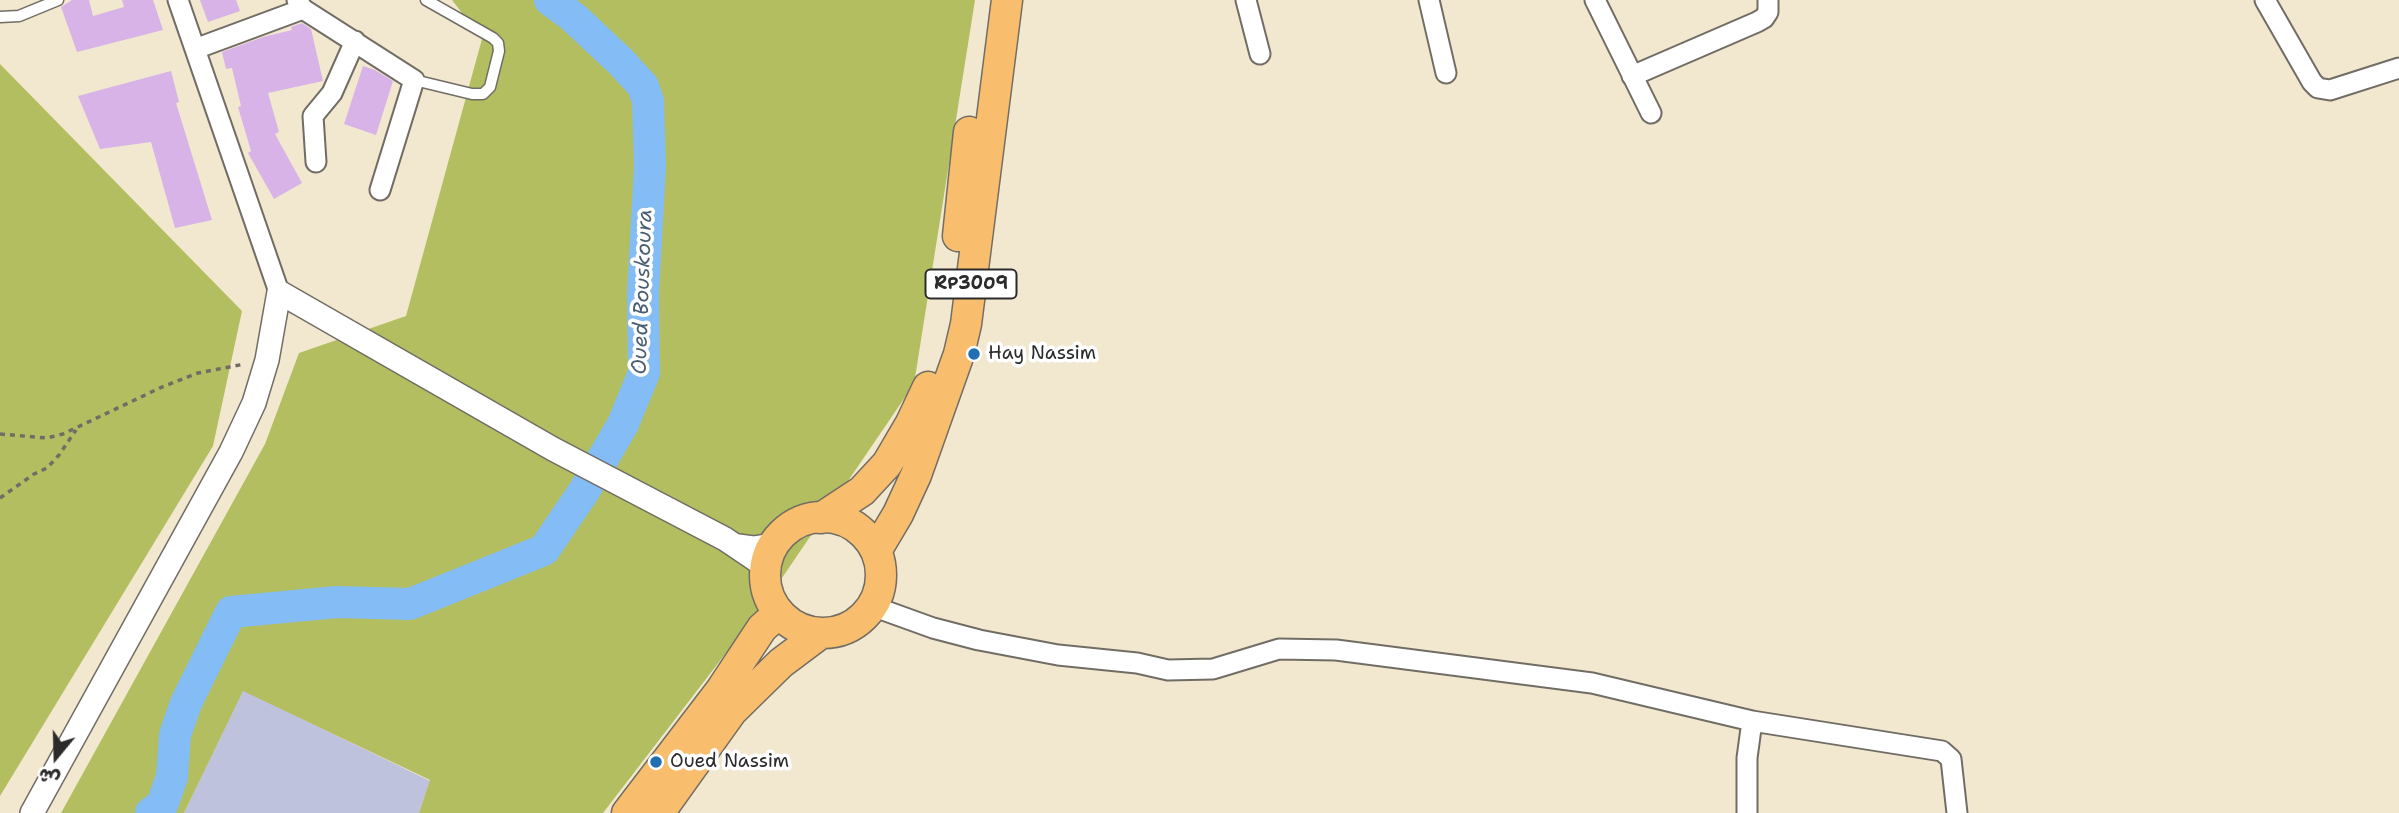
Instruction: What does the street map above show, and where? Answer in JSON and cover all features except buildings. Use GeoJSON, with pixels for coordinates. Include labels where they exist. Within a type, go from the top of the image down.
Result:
{"type":"FeatureCollection","features":[{"type":"Feature","properties":{"kind":"main road","name":"RP3009"},"geometry":{"type":"LineString","coordinates":[[769,556],[782,534],[793,525],[821,517],[862,491],[887,464],[917,411],[935,371],[951,306],[962,187],[987,0]]}},
{"type":"Feature","properties":{"kind":"main road","name":"RP3009"},"geometry":{"type":"LineString","coordinates":[[876,551],[898,514],[916,475],[959,354],[966,324],[1007,0]]}},
{"type":"Feature","properties":{"kind":"main road"},"geometry":{"type":"LineString","coordinates":[[769,556],[765,582],[769,597],[779,613],[798,628],[821,633],[845,629],[865,616],[878,593],[881,579],[876,551],[853,526],[821,517]]}},
{"type":"Feature","properties":{"kind":"main road"},"geometry":{"type":"LineString","coordinates":[[626,813],[721,691],[762,628],[779,613]]}},
{"type":"Feature","properties":{"kind":"main road"},"geometry":{"type":"LineString","coordinates":[[659,813],[732,711],[781,663],[821,633]]}},
{"type":"Feature","properties":{"kind":"street"},"geometry":{"type":"LineString","coordinates":[[32,813],[231,452],[254,403],[267,360],[279,292],[178,0]]}},
{"type":"Feature","properties":{"kind":"street"},"geometry":{"type":"LineString","coordinates":[[1247,0],[1260,54]]}},
{"type":"Feature","properties":{"kind":"street"},"geometry":{"type":"LineString","coordinates":[[1429,0],[1446,73]]}},
{"type":"Feature","properties":{"kind":"street"},"geometry":{"type":"LineString","coordinates":[[1595,0],[1651,113]]}},
{"type":"Feature","properties":{"kind":"street"},"geometry":{"type":"LineString","coordinates":[[1632,76],[1757,22],[1768,12],[1768,0]]}},
{"type":"Feature","properties":{"kind":"street"},"geometry":{"type":"LineString","coordinates":[[2265,0],[2318,88],[2330,90],[2399,68]]}},
{"type":"Feature","properties":{"kind":"street"},"geometry":{"type":"LineString","coordinates":[[195,49],[300,4],[414,80],[380,190]]}},
{"type":"Feature","properties":{"kind":"street"},"geometry":{"type":"LineString","coordinates":[[316,162],[313,116],[332,93],[355,41]]}},
{"type":"Feature","properties":{"kind":"street"},"geometry":{"type":"LineString","coordinates":[[279,292],[553,449],[738,546],[769,556]]}},
{"type":"Feature","properties":{"kind":"street"},"geometry":{"type":"LineString","coordinates":[[872,606],[979,640],[1058,655],[1137,663],[1168,670],[1213,669],[1279,649],[1336,650],[1592,684],[1752,721],[1942,751],[1951,759],[1957,813]]}},
{"type":"Feature","properties":{"kind":"street"},"geometry":{"type":"LineString","coordinates":[[1747,813],[1746,785],[1752,721]]}},
{"type":"Feature","properties":{"kind":"lane"},"geometry":{"type":"LineString","coordinates":[[0,17],[19,16],[58,0]]}},
{"type":"Feature","properties":{"kind":"lane"},"geometry":{"type":"LineString","coordinates":[[414,80],[482,94],[491,87],[499,51],[498,43],[493,38],[426,0]]}},
{"type":"Feature","properties":{"kind":"path"},"geometry":{"type":"LineString","coordinates":[[0,434],[47,438],[77,428],[162,387],[198,373],[267,360]]}},
{"type":"Feature","properties":{"kind":"path"},"geometry":{"type":"LineString","coordinates":[[0,498],[47,468],[60,455],[77,428]]}},
{"type":"Feature","properties":{"kind":"shaded area"},"geometry":{"type":"Polygon","coordinates":[[[243,690],[430,781],[419,813],[184,813],[243,690]]]}},
{"type":"Feature","properties":{"kind":"green space"},"geometry":{"type":"Polygon","coordinates":[[[452,0],[975,0],[914,384],[769,597],[603,813],[419,813],[430,780],[243,691],[184,813],[61,813],[265,444],[299,353],[406,316],[482,39],[452,0]]]}},
{"type":"Feature","properties":{"kind":"green space"},"geometry":{"type":"Polygon","coordinates":[[[0,64],[242,311],[213,446],[0,796],[0,64]]]}},
{"type":"Feature","properties":{"kind":"waterway","name":"Oued Bouskoura"},"geometry":{"type":"LineString","coordinates":[[151,813],[162,805],[172,777],[175,735],[186,703],[231,612],[337,602],[410,604],[544,550],[584,491],[623,424],[644,373],[643,293],[650,166],[648,101],[643,86],[620,61],[573,17],[550,0]]}},
{"type":"Feature","properties":{"kind":"place","name":"Hay Nassim"},"geometry":{"type":"Point","coordinates":[974,354]}},
{"type":"Feature","properties":{"kind":"place","name":"Oued Nassim"},"geometry":{"type":"Point","coordinates":[656,762]}}]}
